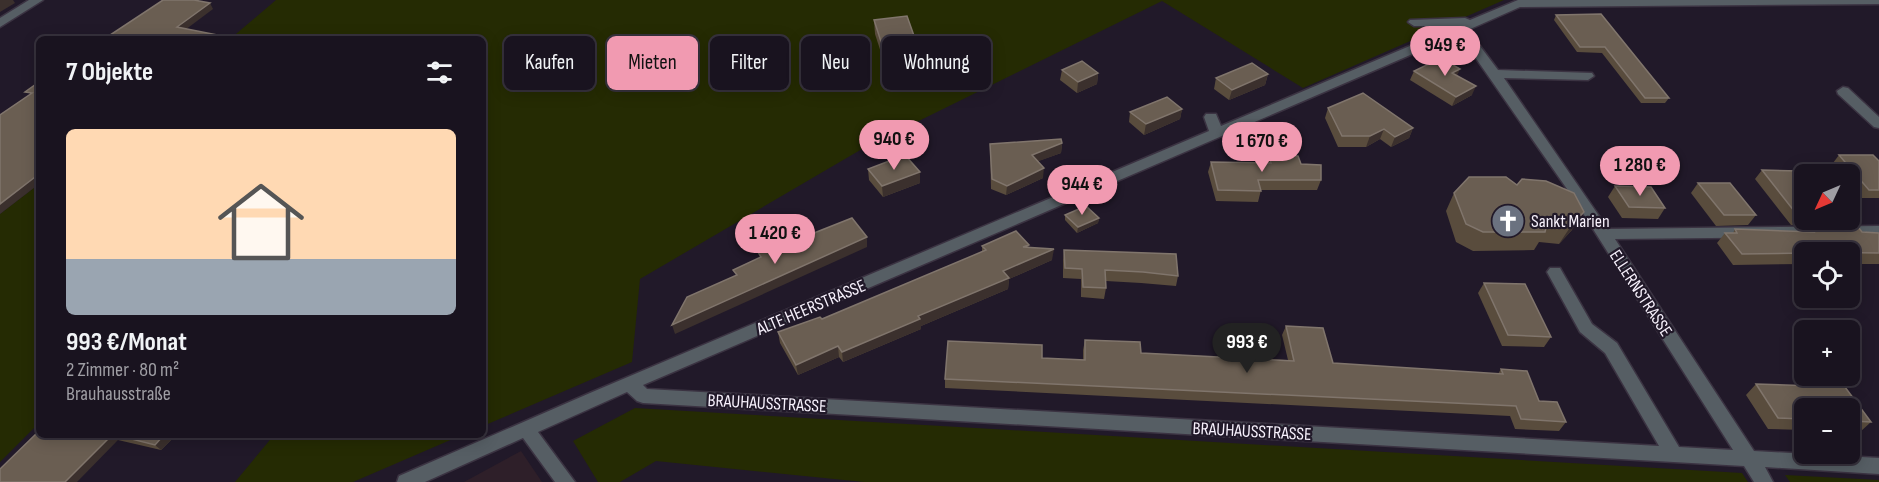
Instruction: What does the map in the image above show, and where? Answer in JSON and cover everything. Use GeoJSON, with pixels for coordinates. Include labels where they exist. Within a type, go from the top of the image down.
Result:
{"type":"FeatureCollection","features":[{"type":"Feature","properties":{"kind":"street"},"geometry":{"type":"LineString","coordinates":[[0,23],[37,0]]}},
{"type":"Feature","properties":{"kind":"street"},"geometry":{"type":"LineString","coordinates":[[1522,2],[1879,1]]}},
{"type":"Feature","properties":{"kind":"street","name":"ALTE HEERSTRASSE"},"geometry":{"type":"LineString","coordinates":[[406,482],[1522,2]]}},
{"type":"Feature","properties":{"kind":"street"},"geometry":{"type":"LineString","coordinates":[[1414,22],[1467,25]]}},
{"type":"Feature","properties":{"kind":"street","name":"ELLERNSTRASSE"},"geometry":{"type":"LineString","coordinates":[[1467,25],[1496,74],[1764,482]]}},
{"type":"Feature","properties":{"kind":"street"},"geometry":{"type":"LineString","coordinates":[[1496,74],[1588,76]]}},
{"type":"Feature","properties":{"kind":"street"},"geometry":{"type":"LineString","coordinates":[[1843,91],[1879,124]]}},
{"type":"Feature","properties":{"kind":"street"},"geometry":{"type":"LineString","coordinates":[[1211,117],[1217,134]]}},
{"type":"Feature","properties":{"kind":"street"},"geometry":{"type":"LineString","coordinates":[[1602,234],[1879,231]]}},
{"type":"Feature","properties":{"kind":"street"},"geometry":{"type":"LineString","coordinates":[[1555,272],[1586,328],[1611,348],[1674,455]]}},
{"type":"Feature","properties":{"kind":"street","name":"BRAUHAUSSTRASSE"},"geometry":{"type":"LineString","coordinates":[[630,384],[643,396],[1879,466]]}},
{"type":"Feature","properties":{"kind":"street"},"geometry":{"type":"LineString","coordinates":[[526,429],[566,482]]}},
{"type":"Feature","properties":{"kind":"shaded area"},"geometry":{"type":"Polygon","coordinates":[[[521,451],[542,482],[464,482],[521,451]]]}},
{"type":"Feature","properties":{"kind":"green space"},"geometry":{"type":"Polygon","coordinates":[[[276,0],[1504,0],[1303,88],[1162,1],[991,85],[991,36],[882,36],[882,90],[982,90],[862,149],[640,279],[632,362],[486,425],[486,36],[234,36],[276,0]]]}},
{"type":"Feature","properties":{"kind":"green space"},"geometry":{"type":"Polygon","coordinates":[[[36,186],[36,426],[0,462],[0,214],[36,186]]]}},
{"type":"Feature","properties":{"kind":"green space"},"geometry":{"type":"Polygon","coordinates":[[[635,408],[1742,473],[1748,482],[864,482],[656,461],[620,482],[598,482],[573,441],[635,408]]]}},
{"type":"Feature","properties":{"kind":"green space"},"geometry":{"type":"Polygon","coordinates":[[[272,438],[455,438],[353,482],[235,482],[272,438]]]}},
{"type":"Feature","properties":{"kind":"green space"},"geometry":{"type":"Polygon","coordinates":[[[1785,475],[1879,480],[1879,482],[1790,482],[1785,475]]]}},
{"type":"Feature","properties":{"kind":"building"},"geometry":{"type":"Polygon","coordinates":[[[163,0],[194,0],[210,3],[177,27],[223,36],[109,36],[163,0]]]}},
{"type":"Feature","properties":{"kind":"building"},"geometry":{"type":"Polygon","coordinates":[[[1601,14],[1669,98],[1645,98],[1605,47],[1580,47],[1556,15],[1601,14]]]}},
{"type":"Feature","properties":{"kind":"building"},"geometry":{"type":"Polygon","coordinates":[[[907,16],[914,36],[882,36],[882,45],[874,20],[907,16]]]}},
{"type":"Feature","properties":{"kind":"building"},"geometry":{"type":"Polygon","coordinates":[[[1441,58],[1460,69],[1452,73],[1476,86],[1456,97],[1414,71],[1441,58]]]}},
{"type":"Feature","properties":{"kind":"building"},"geometry":{"type":"Polygon","coordinates":[[[1082,61],[1098,73],[1078,82],[1062,70],[1082,61]]]}},
{"type":"Feature","properties":{"kind":"building"},"geometry":{"type":"Polygon","coordinates":[[[1252,63],[1268,74],[1232,90],[1216,78],[1252,63]]]}},
{"type":"Feature","properties":{"kind":"building"},"geometry":{"type":"Polygon","coordinates":[[[36,84],[36,176],[0,204],[0,115],[32,93],[25,92],[36,84]]]}},
{"type":"Feature","properties":{"kind":"building"},"geometry":{"type":"Polygon","coordinates":[[[1363,93],[1413,128],[1395,137],[1384,129],[1370,136],[1342,136],[1328,108],[1363,93]]]}},
{"type":"Feature","properties":{"kind":"building"},"geometry":{"type":"Polygon","coordinates":[[[1167,97],[1182,109],[1146,124],[1130,112],[1167,97]]]}},
{"type":"Feature","properties":{"kind":"building"},"geometry":{"type":"Polygon","coordinates":[[[1061,139],[1062,143],[1032,155],[1044,168],[1007,186],[992,179],[990,144],[1061,139]]]}},
{"type":"Feature","properties":{"kind":"building"},"geometry":{"type":"Polygon","coordinates":[[[905,155],[920,172],[882,186],[868,169],[905,155]]]}},
{"type":"Feature","properties":{"kind":"building"},"geometry":{"type":"Polygon","coordinates":[[[1839,155],[1873,155],[1879,161],[1879,190],[1869,190],[1860,180],[1860,164],[1847,164],[1839,155]]]}},
{"type":"Feature","properties":{"kind":"building"},"geometry":{"type":"Polygon","coordinates":[[[1269,156],[1298,156],[1301,164],[1321,165],[1321,180],[1258,180],[1261,191],[1218,190],[1211,162],[1271,163],[1269,156]]]}},
{"type":"Feature","properties":{"kind":"building"},"geometry":{"type":"Polygon","coordinates":[[[1762,170],[1794,171],[1794,211],[1762,170]]]}},
{"type":"Feature","properties":{"kind":"building"},"geometry":{"type":"Polygon","coordinates":[[[1469,177],[1506,177],[1517,185],[1522,179],[1546,181],[1574,193],[1584,212],[1571,226],[1547,223],[1545,232],[1483,232],[1466,224],[1454,193],[1469,177]]]}},
{"type":"Feature","properties":{"kind":"building"},"geometry":{"type":"Polygon","coordinates":[[[1698,183],[1730,183],[1756,215],[1724,215],[1698,183]]]}},
{"type":"Feature","properties":{"kind":"building"},"geometry":{"type":"Polygon","coordinates":[[[1615,186],[1651,187],[1665,208],[1629,207],[1615,186]]]}},
{"type":"Feature","properties":{"kind":"building"},"geometry":{"type":"Polygon","coordinates":[[[1086,206],[1099,218],[1078,227],[1065,215],[1086,206]]]}},
{"type":"Feature","properties":{"kind":"building"},"geometry":{"type":"Polygon","coordinates":[[[852,218],[867,237],[672,325],[687,297],[737,275],[733,270],[761,257],[758,252],[811,229],[814,233],[852,218]]]}},
{"type":"Feature","properties":{"kind":"building"},"geometry":{"type":"Polygon","coordinates":[[[1735,229],[1814,232],[1812,230],[1860,229],[1862,232],[1879,233],[1879,253],[1860,253],[1860,242],[1794,242],[1794,253],[1742,254],[1725,233],[1737,233],[1735,229]]]}},
{"type":"Feature","properties":{"kind":"building"},"geometry":{"type":"Polygon","coordinates":[[[1016,231],[1029,245],[1023,247],[1054,249],[1003,271],[1009,278],[918,316],[920,319],[842,352],[838,346],[796,365],[778,332],[820,317],[822,319],[986,250],[982,246],[1016,231]]]}},
{"type":"Feature","properties":{"kind":"building"},"geometry":{"type":"Polygon","coordinates":[[[1064,250],[1176,254],[1178,276],[1105,270],[1106,288],[1083,287],[1082,269],[1065,268],[1064,250]]]}},
{"type":"Feature","properties":{"kind":"building"},"geometry":{"type":"Polygon","coordinates":[[[1484,283],[1525,284],[1551,337],[1508,335],[1484,283]]]}},
{"type":"Feature","properties":{"kind":"building"},"geometry":{"type":"Polygon","coordinates":[[[1286,326],[1323,328],[1333,363],[1503,374],[1501,369],[1527,371],[1539,401],[1557,402],[1566,422],[1521,419],[1516,406],[945,379],[948,341],[1042,345],[1042,358],[1085,360],[1085,340],[1140,342],[1141,353],[1294,361],[1286,326]]]}},
{"type":"Feature","properties":{"kind":"building"},"geometry":{"type":"Polygon","coordinates":[[[1756,384],[1845,387],[1853,398],[1794,398],[1794,419],[1778,418],[1756,384]]]}},
{"type":"Feature","properties":{"kind":"building"},"geometry":{"type":"Polygon","coordinates":[[[1860,407],[1871,422],[1860,421],[1860,407]]]}},
{"type":"Feature","properties":{"kind":"building"},"geometry":{"type":"Polygon","coordinates":[[[36,434],[36,438],[109,438],[65,482],[0,482],[0,469],[36,434]]]}},
{"type":"Feature","properties":{"kind":"building"},"geometry":{"type":"Polygon","coordinates":[[[128,438],[161,438],[155,445],[128,438]]]}},
{"type":"Feature","properties":{"kind":"place","name":"Sankt Marien"},"geometry":{"type":"Point","coordinates":[1508,221]}}]}
